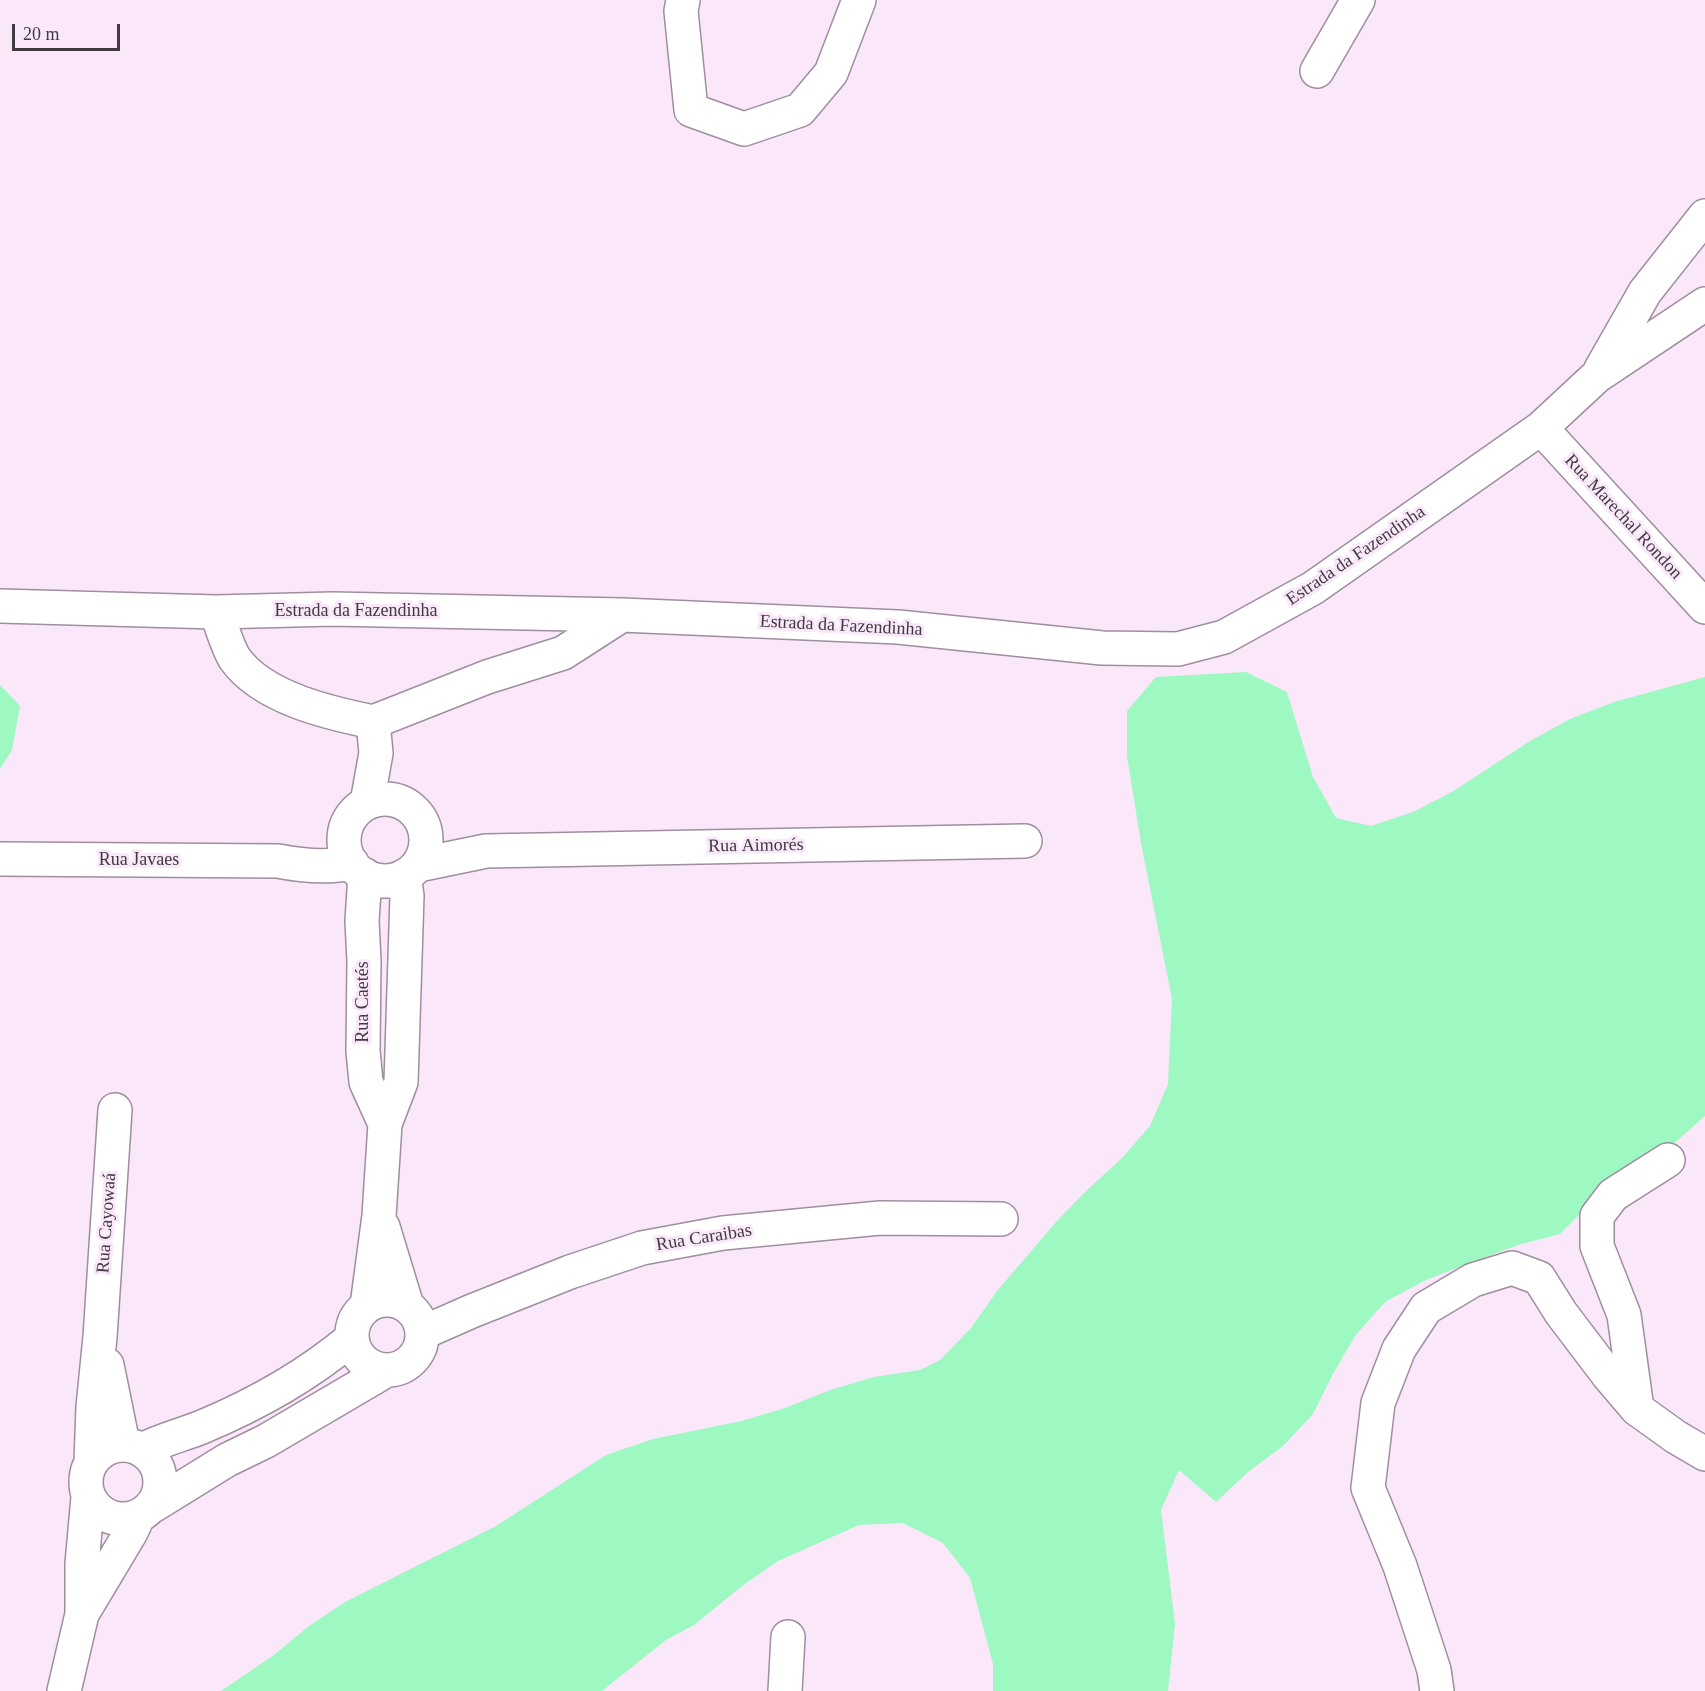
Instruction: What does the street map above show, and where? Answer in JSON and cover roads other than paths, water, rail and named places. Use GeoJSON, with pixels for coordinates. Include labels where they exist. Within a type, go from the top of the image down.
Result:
{"type":"FeatureCollection","features":[{"type":"Feature","properties":{"kind":"street"},"geometry":{"type":"LineString","coordinates":[[683,0],[681,11],[690,110],[744,129],[800,110],[831,73],[859,0]]}},
{"type":"Feature","properties":{"kind":"street"},"geometry":{"type":"LineString","coordinates":[[1317,71],[1358,0]]}},
{"type":"Feature","properties":{"kind":"street"},"geometry":{"type":"LineString","coordinates":[[1597,376],[1645,292],[1705,216]]}},
{"type":"Feature","properties":{"kind":"street"},"geometry":{"type":"LineString","coordinates":[[1597,376],[1705,304]]}},
{"type":"Feature","properties":{"kind":"street","name":"Estrada da Fazendinha"},"geometry":{"type":"LineString","coordinates":[[0,606],[216,612],[333,609],[622,615],[898,627],[1102,648],[1178,649],[1224,637],[1313,588],[1541,428],[1597,376]]}},
{"type":"Feature","properties":{"kind":"street","name":"Rua Marechal Rondon"},"geometry":{"type":"LineString","coordinates":[[1541,428],[1705,607]]}},
{"type":"Feature","properties":{"kind":"street"},"geometry":{"type":"LineString","coordinates":[[216,612],[234,658],[252,676],[272,689],[333,714],[374,737],[402,802]]}},
{"type":"Feature","properties":{"kind":"street"},"geometry":{"type":"LineString","coordinates":[[374,737],[487,677],[563,653],[622,615]]}},
{"type":"Feature","properties":{"kind":"street"},"geometry":{"type":"LineString","coordinates":[[367,803],[374,737]]}},
{"type":"Feature","properties":{"kind":"street"},"geometry":{"type":"LineString","coordinates":[[384,799],[402,802],[421,820],[426,831],[425,849],[411,870],[391,880],[377,880],[358,869],[345,847],[345,830],[353,814],[367,803],[384,799]]}},
{"type":"Feature","properties":{"kind":"street","name":"Rua Javaes"},"geometry":{"type":"LineString","coordinates":[[278,861],[345,830]]}},
{"type":"Feature","properties":{"kind":"street","name":"Rua Aimorés"},"geometry":{"type":"LineString","coordinates":[[426,831],[486,851]]}},
{"type":"Feature","properties":{"kind":"street","name":"Rua Aimorés"},"geometry":{"type":"LineString","coordinates":[[411,870],[486,851],[1025,841]]}},
{"type":"Feature","properties":{"kind":"street","name":"Rua Javaes"},"geometry":{"type":"LineString","coordinates":[[0,859],[278,861],[358,869]]}},
{"type":"Feature","properties":{"kind":"street","name":"Rua Caetés"},"geometry":{"type":"LineString","coordinates":[[358,869],[364,961],[363,1052],[366,1082],[385,1124]]}},
{"type":"Feature","properties":{"kind":"street","name":"Rua Caetés"},"geometry":{"type":"LineString","coordinates":[[367,1306],[379,1216],[385,1124],[401,1082],[407,896],[411,870]]}},
{"type":"Feature","properties":{"kind":"street","name":"Rua Cayowaá"},"geometry":{"type":"LineString","coordinates":[[100,1337],[115,1110]]}},
{"type":"Feature","properties":{"kind":"street"},"geometry":{"type":"LineString","coordinates":[[1637,1409],[1624,1315],[1597,1246],[1597,1216],[1613,1195],[1668,1160]]}},
{"type":"Feature","properties":{"kind":"street","name":"Rua Caetés"},"geometry":{"type":"LineString","coordinates":[[379,1216],[414,1320]]}},
{"type":"Feature","properties":{"kind":"street","name":"Rua Caraibas"},"geometry":{"type":"LineString","coordinates":[[414,1320],[472,1311],[570,1272],[642,1248],[723,1233],[880,1218],[1001,1219]]}},
{"type":"Feature","properties":{"kind":"street"},"geometry":{"type":"LineString","coordinates":[[1437,1691],[1434,1670],[1401,1566],[1368,1488],[1378,1403],[1399,1349],[1426,1308],[1473,1280],[1512,1268],[1539,1278],[1561,1313],[1637,1409],[1676,1437],[1705,1454]]}},
{"type":"Feature","properties":{"kind":"street"},"geometry":{"type":"LineString","coordinates":[[88,1497],[103,1515],[126,1520],[144,1512],[226,1460],[266,1440],[387,1370],[401,1367],[413,1359],[420,1347],[414,1320],[394,1301],[380,1301],[367,1306],[359,1315],[353,1326],[352,1338],[358,1354],[370,1366],[387,1370]]}},
{"type":"Feature","properties":{"kind":"street"},"geometry":{"type":"LineString","coordinates":[[82,1614],[131,1532],[158,1496],[161,1483],[159,1470],[152,1458],[133,1447],[100,1337]]}},
{"type":"Feature","properties":{"kind":"street"},"geometry":{"type":"LineString","coordinates":[[64,1691],[82,1614],[82,1564],[88,1497],[85,1478],[91,1461],[93,1396],[100,1337]]}},
{"type":"Feature","properties":{"kind":"street"},"geometry":{"type":"LineString","coordinates":[[91,1461],[111,1446],[133,1447],[200,1428],[257,1402],[328,1358],[352,1338]]}},
{"type":"Feature","properties":{"kind":"street"},"geometry":{"type":"LineString","coordinates":[[785,1691],[788,1637]]}}]}
